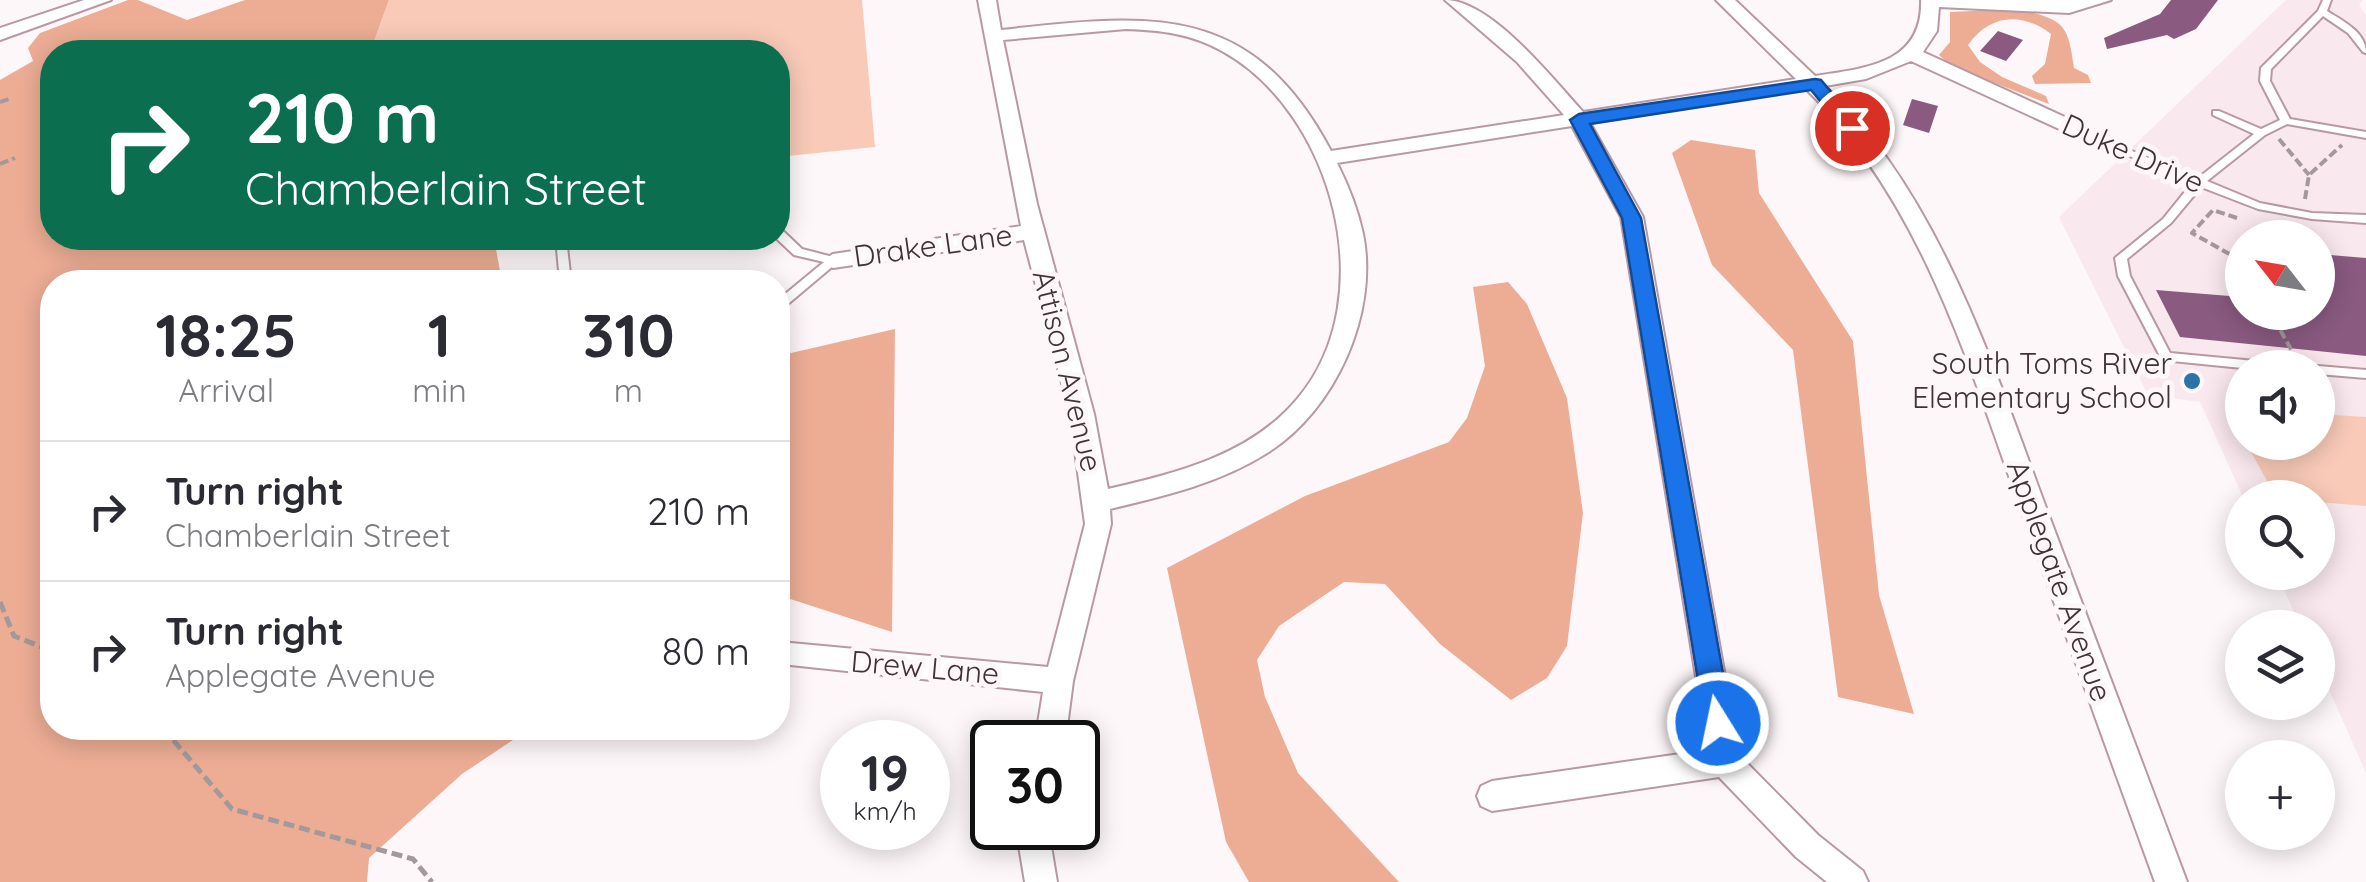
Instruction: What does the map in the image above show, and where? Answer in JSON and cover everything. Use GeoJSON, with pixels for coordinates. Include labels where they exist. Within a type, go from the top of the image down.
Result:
{"type":"FeatureCollection","features":[{"type":"Feature","properties":{"kind":"street"},"geometry":{"type":"LineString","coordinates":[[24,0],[39,21]]}},
{"type":"Feature","properties":{"kind":"street"},"geometry":{"type":"LineString","coordinates":[[0,34],[102,0]]}},
{"type":"Feature","properties":{"kind":"street","name":"Attison Avenue"},"geometry":{"type":"LineString","coordinates":[[987,0],[1032,232],[1090,449],[1097,502],[1098,524],[1059,681],[1053,720]]}},
{"type":"Feature","properties":{"kind":"street"},"geometry":{"type":"LineString","coordinates":[[1454,0],[1524,58],[1579,120],[1632,218],[1725,762],[1807,846],[1852,882]]}},
{"type":"Feature","properties":{"kind":"street","name":"Applegate Avenue"},"geometry":{"type":"LineString","coordinates":[[1725,0],[1815,84],[1874,155],[1924,239],[1972,342],[2172,882]]}},
{"type":"Feature","properties":{"kind":"street"},"geometry":{"type":"LineString","coordinates":[[1326,158],[1815,84],[1881,69],[1911,54],[1926,40],[1932,19],[1930,1],[2069,8],[2102,0]]}},
{"type":"Feature","properties":{"kind":"street"},"geometry":{"type":"LineString","coordinates":[[993,36],[1141,24],[1210,37],[1274,81],[1326,158],[1353,237],[1350,306],[1331,364],[1308,404],[1268,442],[1199,478],[1097,502]]}},
{"type":"Feature","properties":{"kind":"street","name":"Duke Drive"},"geometry":{"type":"LineString","coordinates":[[1911,54],[2123,151]]}},
{"type":"Feature","properties":{"kind":"street","name":"Drake Lane"},"geometry":{"type":"LineString","coordinates":[[833,261],[1032,232]]}},
{"type":"Feature","properties":{"kind":"street","name":"Drew Lane"},"geometry":{"type":"LineString","coordinates":[[791,655],[1059,681]]}},
{"type":"Feature","properties":{"kind":"street"},"geometry":{"type":"LineString","coordinates":[[1492,796],[1725,762]]}},
{"type":"Feature","properties":{"kind":"street"},"geometry":{"type":"LineString","coordinates":[[1036,850],[1041,882]]}},
{"type":"Feature","properties":{"kind":"lane"},"geometry":{"type":"LineString","coordinates":[[2286,121],[2265,82],[2266,68],[2322,12],[2327,0]]}},
{"type":"Feature","properties":{"kind":"lane"},"geometry":{"type":"LineString","coordinates":[[2322,12],[2351,32],[2366,50]]}},
{"type":"Feature","properties":{"kind":"lane"},"geometry":{"type":"LineString","coordinates":[[2216,113],[2261,133]]}},
{"type":"Feature","properties":{"kind":"lane"},"geometry":{"type":"LineString","coordinates":[[2225,360],[2166,357],[2124,276],[2121,258],[2166,221],[2198,182],[2261,133],[2286,121],[2366,135]]}},
{"type":"Feature","properties":{"kind":"lane","name":"Duke Drive"},"geometry":{"type":"LineString","coordinates":[[2123,151],[2270,209],[2366,219]]}},
{"type":"Feature","properties":{"kind":"lane"},"geometry":{"type":"LineString","coordinates":[[790,244],[798,252],[833,261]]}},
{"type":"Feature","properties":{"kind":"lane"},"geometry":{"type":"LineString","coordinates":[[790,296],[833,261]]}},
{"type":"Feature","properties":{"kind":"lane"},"geometry":{"type":"LineString","coordinates":[[2335,371],[2366,374]]}},
{"type":"Feature","properties":{"kind":"path"},"geometry":{"type":"LineString","coordinates":[[0,102],[8,99]]}},
{"type":"Feature","properties":{"kind":"path"},"geometry":{"type":"LineString","coordinates":[[2278,139],[2309,175]]}},
{"type":"Feature","properties":{"kind":"path"},"geometry":{"type":"LineString","coordinates":[[2304,207],[2309,175],[2348,139]]}},
{"type":"Feature","properties":{"kind":"path"},"geometry":{"type":"LineString","coordinates":[[0,164],[15,158]]}},
{"type":"Feature","properties":{"kind":"path"},"geometry":{"type":"LineString","coordinates":[[2225,252],[2192,233],[2213,210],[2243,220]]}},
{"type":"Feature","properties":{"kind":"path"},"geometry":{"type":"LineString","coordinates":[[0,602],[14,636],[40,646]]}},
{"type":"Feature","properties":{"kind":"path"},"geometry":{"type":"LineString","coordinates":[[173,740],[232,809],[414,859],[432,882]]}},
{"type":"Feature","properties":{"kind":"shaded area"},"geometry":{"type":"Polygon","coordinates":[[[128,0],[138,0],[187,20],[245,0],[389,0],[374,40],[40,40],[40,250],[496,250],[500,270],[40,270],[40,740],[513,740],[462,774],[369,858],[367,882],[0,882],[0,80],[33,61],[28,48],[40,33],[128,0]]]}},
{"type":"Feature","properties":{"kind":"shaded area"},"geometry":{"type":"Polygon","coordinates":[[[389,0],[862,0],[875,147],[790,156],[790,40],[374,40],[389,0]]]}},
{"type":"Feature","properties":{"kind":"shaded area","name":"South Toms River Elementary School"},"geometry":{"type":"Polygon","coordinates":[[[2286,0],[2363,0],[2359,5],[2366,15],[2366,773],[2335,703],[2335,610],[2293,610],[2284,590],[2335,590],[2335,480],[2235,480],[2226,460],[2335,460],[2335,350],[2225,350],[2225,457],[2200,402],[2148,395],[2059,217],[2286,0]]]}},
{"type":"Feature","properties":{"kind":"shaded area"},"geometry":{"type":"Polygon","coordinates":[[[2018,9],[2061,26],[2069,41],[2074,68],[2088,75],[2091,83],[2035,84],[2032,76],[2045,64],[2051,34],[2017,19],[1986,27],[1968,45],[1980,62],[2002,77],[2046,96],[2049,104],[1951,66],[1939,55],[1950,42],[1950,12],[2018,9]]]}},
{"type":"Feature","properties":{"kind":"shaded area"},"geometry":{"type":"Polygon","coordinates":[[[1691,140],[1755,150],[1759,193],[1853,341],[1879,595],[1914,714],[1838,697],[1793,350],[1712,265],[1672,153],[1691,140]]]}},
{"type":"Feature","properties":{"kind":"shaded area"},"geometry":{"type":"Polygon","coordinates":[[[1508,282],[1527,304],[1567,398],[1583,513],[1567,646],[1547,678],[1511,700],[1440,644],[1385,584],[1344,582],[1279,626],[1257,660],[1265,697],[1298,773],[1399,882],[1249,882],[1226,842],[1167,568],[1305,496],[1449,442],[1467,418],[1485,366],[1473,287],[1508,282]]]}},
{"type":"Feature","properties":{"kind":"shaded area"},"geometry":{"type":"Polygon","coordinates":[[[895,329],[892,632],[790,599],[790,353],[895,329]]]}},
{"type":"Feature","properties":{"kind":"shaded area"},"geometry":{"type":"Polygon","coordinates":[[[2335,415],[2366,417],[2366,506],[2335,503],[2335,480],[2267,480],[2255,460],[2335,460],[2335,415]]]}},
{"type":"Feature","properties":{"kind":"building"},"geometry":{"type":"Polygon","coordinates":[[[2171,0],[2218,0],[2196,29],[2174,39],[2167,35],[2107,49],[2104,38],[2160,14],[2171,0]]]}},
{"type":"Feature","properties":{"kind":"building"},"geometry":{"type":"Polygon","coordinates":[[[1998,31],[2023,40],[2006,61],[1980,51],[1998,31]]]}},
{"type":"Feature","properties":{"kind":"building"},"geometry":{"type":"Polygon","coordinates":[[[1912,99],[1938,106],[1929,133],[1903,125],[1912,99]]]}},
{"type":"Feature","properties":{"kind":"building"},"geometry":{"type":"Polygon","coordinates":[[[2335,255],[2366,258],[2366,356],[2180,337],[2156,290],[2225,296],[2225,330],[2335,330],[2335,255]]]}},
{"type":"Feature","properties":{"kind":"place","name":"South Toms River Elementary School"},"geometry":{"type":"Point","coordinates":[2192,381]}},
{"type":"Feature","properties":{"kind":"route"},"geometry":{"type":"LineString","coordinates":[[1718,723],[1632,218],[1579,120],[1815,84],[1852,128]]}}]}
